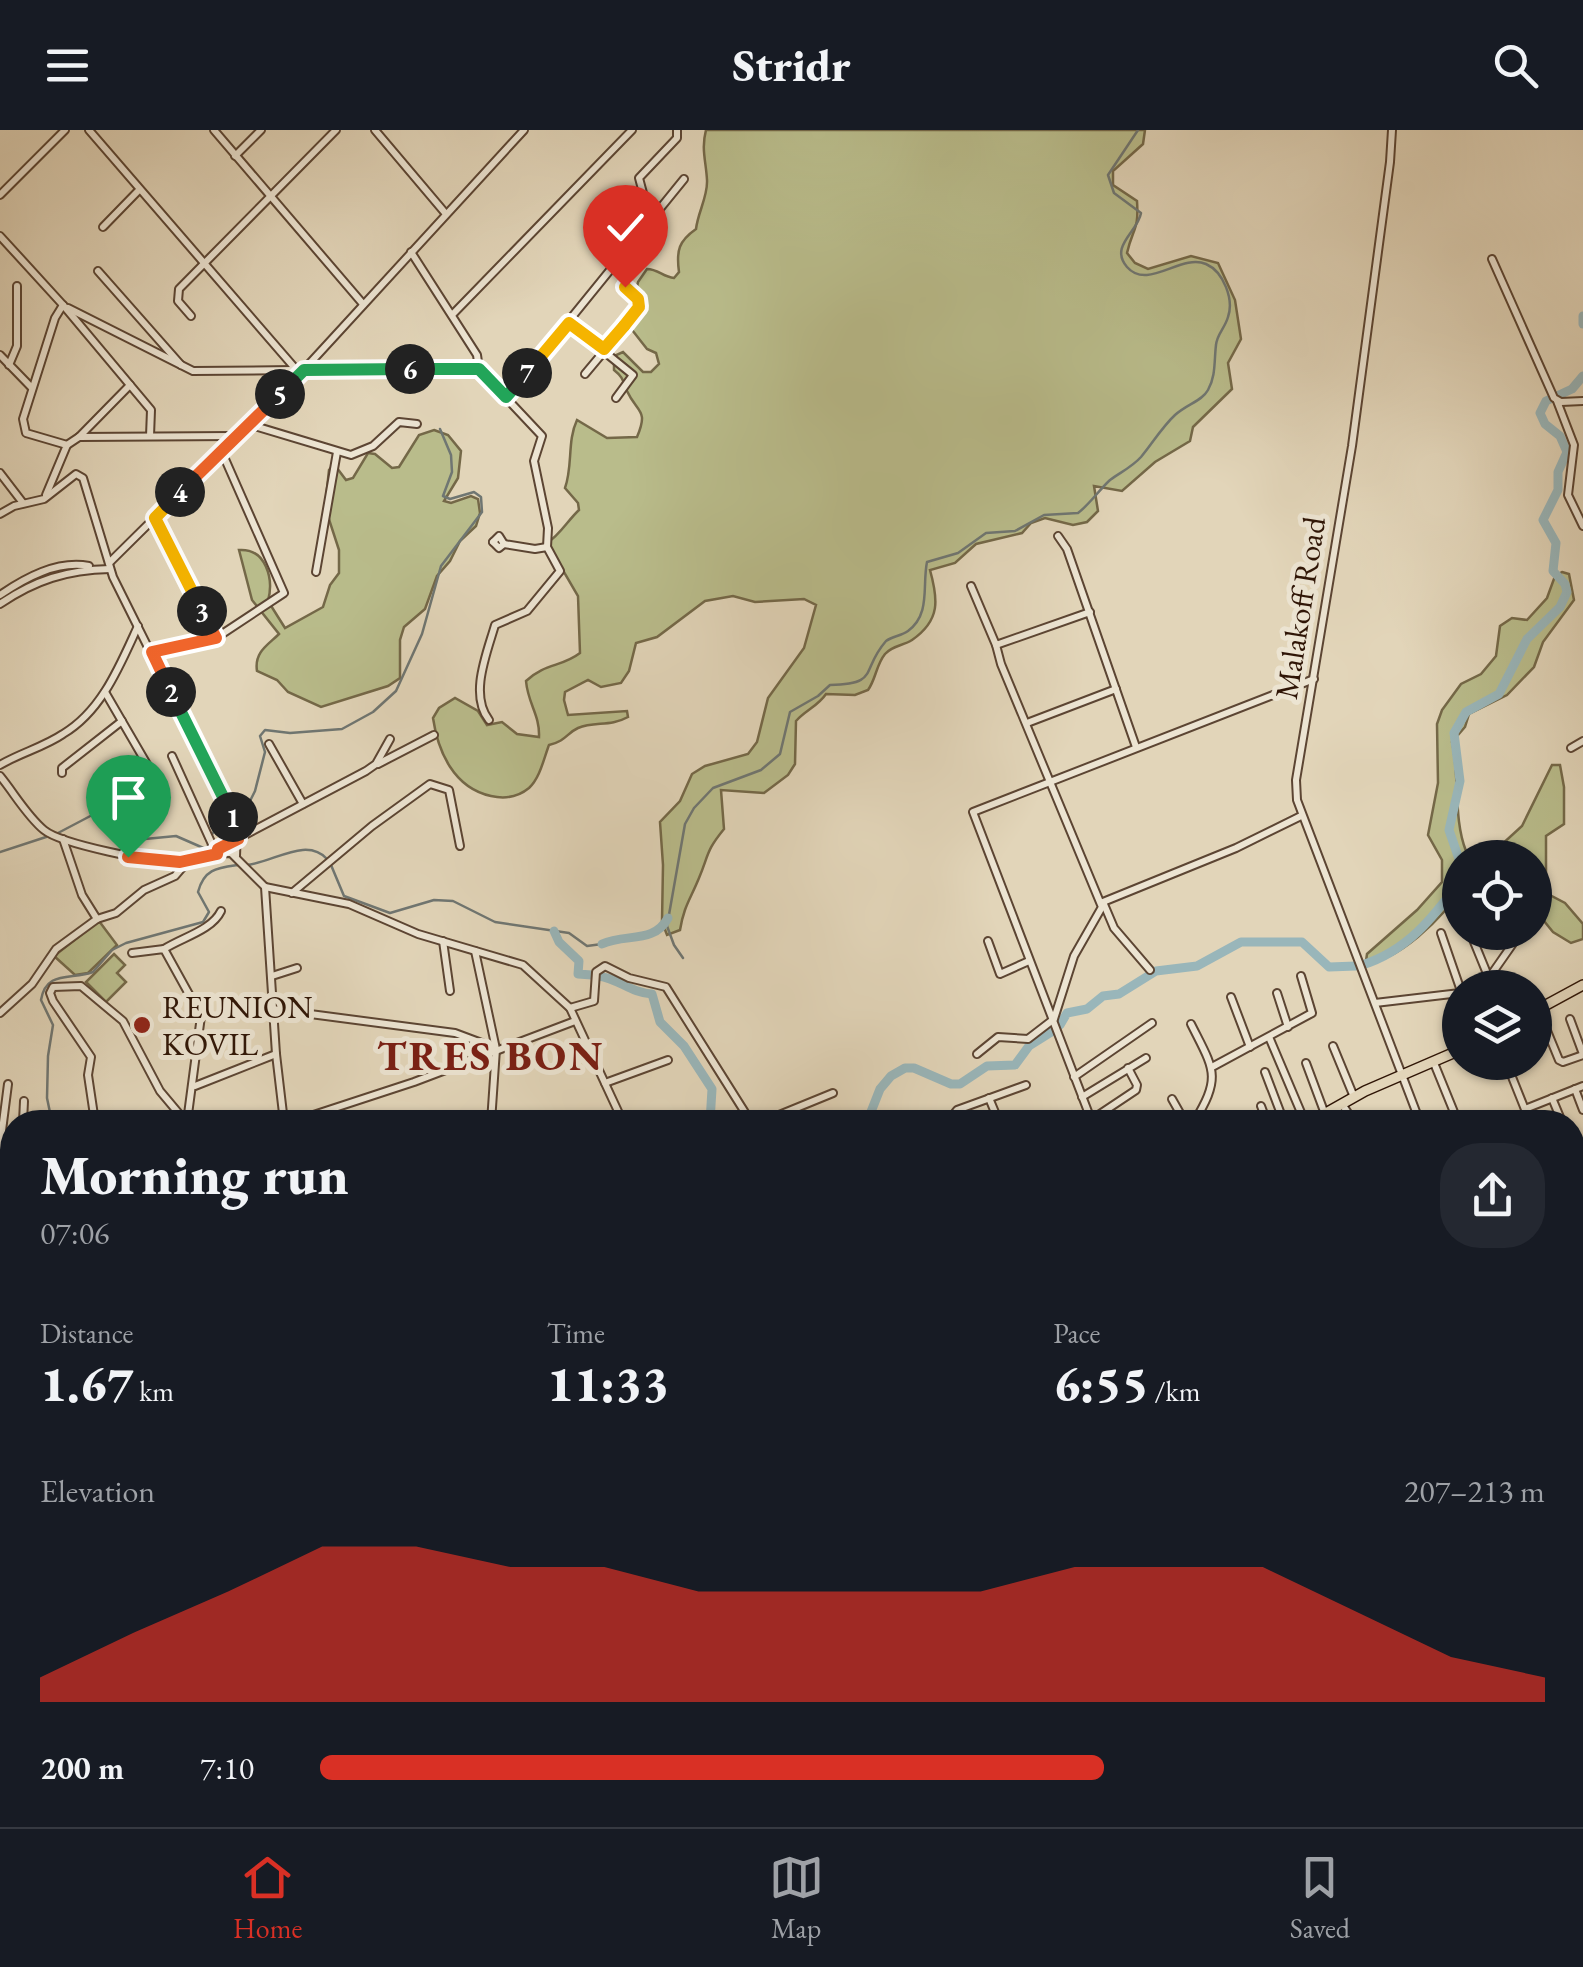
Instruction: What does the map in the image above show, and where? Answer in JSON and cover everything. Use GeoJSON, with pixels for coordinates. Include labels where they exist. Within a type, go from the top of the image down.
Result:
{"type":"FeatureCollection","features":[{"type":"Feature","properties":{"kind":"main road"},"geometry":{"type":"LineString","coordinates":[[1552,1002],[1581,988]]}},
{"type":"Feature","properties":{"kind":"main road"},"geometry":{"type":"LineString","coordinates":[[1332,1110],[1442,1060]]}},
{"type":"Feature","properties":{"kind":"street"},"geometry":{"type":"LineString","coordinates":[[0,195],[64,130]]}},
{"type":"Feature","properties":{"kind":"street"},"geometry":{"type":"LineString","coordinates":[[89,130],[300,371]]}},
{"type":"Feature","properties":{"kind":"street"},"geometry":{"type":"LineString","coordinates":[[214,130],[363,304]]}},
{"type":"Feature","properties":{"kind":"street"},"geometry":{"type":"LineString","coordinates":[[234,156],[261,130]]}},
{"type":"Feature","properties":{"kind":"street"},"geometry":{"type":"LineString","coordinates":[[191,316],[176,295],[336,130]]}},
{"type":"Feature","properties":{"kind":"street"},"geometry":{"type":"LineString","coordinates":[[375,130],[446,214]]}},
{"type":"Feature","properties":{"kind":"street"},"geometry":{"type":"LineString","coordinates":[[508,130],[516,140]]}},
{"type":"Feature","properties":{"kind":"street"},"geometry":{"type":"LineString","coordinates":[[0,604],[41,580],[110,566],[300,371],[524,130]]}},
{"type":"Feature","properties":{"kind":"street"},"geometry":{"type":"LineString","coordinates":[[452,315],[632,130]]}},
{"type":"Feature","properties":{"kind":"street"},"geometry":{"type":"LineString","coordinates":[[644,193],[640,178],[676,138],[677,130]]}},
{"type":"Feature","properties":{"kind":"street","name":"Malakoff Road"},"geometry":{"type":"LineString","coordinates":[[1392,130],[1352,446],[1296,780],[1302,816],[1415,1110]]}},
{"type":"Feature","properties":{"kind":"street"},"geometry":{"type":"LineString","coordinates":[[506,397],[684,179]]}},
{"type":"Feature","properties":{"kind":"street"},"geometry":{"type":"LineString","coordinates":[[103,227],[139,190]]}},
{"type":"Feature","properties":{"kind":"street"},"geometry":{"type":"LineString","coordinates":[[0,236],[151,410],[150,436]]}},
{"type":"Feature","properties":{"kind":"street"},"geometry":{"type":"LineString","coordinates":[[410,252],[477,355],[479,369],[542,436],[534,462],[548,528],[547,547],[560,571],[525,613],[495,625],[481,682],[482,711],[489,720]]}},
{"type":"Feature","properties":{"kind":"street"},"geometry":{"type":"LineString","coordinates":[[1492,260],[1574,446],[1568,494],[1583,526]]}},
{"type":"Feature","properties":{"kind":"street"},"geometry":{"type":"LineString","coordinates":[[98,271],[186,369]]}},
{"type":"Feature","properties":{"kind":"street"},"geometry":{"type":"LineString","coordinates":[[9,364],[17,346],[17,286]]}},
{"type":"Feature","properties":{"kind":"street"},"geometry":{"type":"LineString","coordinates":[[586,374],[639,307],[638,299],[625,287]]}},
{"type":"Feature","properties":{"kind":"street"},"geometry":{"type":"LineString","coordinates":[[64,306],[186,369],[479,369]]}},
{"type":"Feature","properties":{"kind":"street"},"geometry":{"type":"LineString","coordinates":[[64,306],[55,318],[22,419],[23,429],[31,436],[68,446]]}},
{"type":"Feature","properties":{"kind":"street"},"geometry":{"type":"LineString","coordinates":[[569,323],[633,375],[616,398]]}},
{"type":"Feature","properties":{"kind":"street"},"geometry":{"type":"LineString","coordinates":[[0,355],[32,388]]}},
{"type":"Feature","properties":{"kind":"street"},"geometry":{"type":"LineString","coordinates":[[44,499],[68,446],[130,384]]}},
{"type":"Feature","properties":{"kind":"street"},"geometry":{"type":"LineString","coordinates":[[1557,402],[1583,401]]}},
{"type":"Feature","properties":{"kind":"street"},"geometry":{"type":"LineString","coordinates":[[248,424],[352,455],[373,446],[399,422],[418,424]]}},
{"type":"Feature","properties":{"kind":"street"},"geometry":{"type":"LineString","coordinates":[[78,437],[234,436]]}},
{"type":"Feature","properties":{"kind":"street"},"geometry":{"type":"LineString","coordinates":[[152,652],[216,638],[284,593],[221,450]]}},
{"type":"Feature","properties":{"kind":"street"},"geometry":{"type":"LineString","coordinates":[[316,572],[337,452]]}},
{"type":"Feature","properties":{"kind":"street"},"geometry":{"type":"LineString","coordinates":[[0,473],[23,503]]}},
{"type":"Feature","properties":{"kind":"street"},"geometry":{"type":"LineString","coordinates":[[0,514],[44,499],[76,474],[83,478],[110,566],[232,814],[240,860]]}},
{"type":"Feature","properties":{"kind":"street"},"geometry":{"type":"LineString","coordinates":[[155,518],[216,638]]}},
{"type":"Feature","properties":{"kind":"street"},"geometry":{"type":"LineString","coordinates":[[1058,536],[1067,549],[1136,747]]}},
{"type":"Feature","properties":{"kind":"street"},"geometry":{"type":"LineString","coordinates":[[504,544],[547,547]]}},
{"type":"Feature","properties":{"kind":"street"},"geometry":{"type":"LineString","coordinates":[[0,595],[34,574],[62,566],[82,564],[100,569]]}},
{"type":"Feature","properties":{"kind":"street"},"geometry":{"type":"LineString","coordinates":[[972,586],[1102,906],[1120,936],[1150,970]]}},
{"type":"Feature","properties":{"kind":"street"},"geometry":{"type":"LineString","coordinates":[[996,645],[1090,612]]}},
{"type":"Feature","properties":{"kind":"street"},"geometry":{"type":"LineString","coordinates":[[3,762],[63,734],[105,692],[138,624]]}},
{"type":"Feature","properties":{"kind":"street"},"geometry":{"type":"LineString","coordinates":[[1087,1110],[973,812],[1315,679]]}},
{"type":"Feature","properties":{"kind":"street"},"geometry":{"type":"LineString","coordinates":[[1027,723],[1116,688]]}},
{"type":"Feature","properties":{"kind":"street"},"geometry":{"type":"LineString","coordinates":[[105,692],[148,766],[150,775],[141,790],[155,816]]}},
{"type":"Feature","properties":{"kind":"street"},"geometry":{"type":"LineString","coordinates":[[62,773],[62,768],[122,721]]}},
{"type":"Feature","properties":{"kind":"street"},"geometry":{"type":"LineString","coordinates":[[221,853],[218,849],[434,735]]}},
{"type":"Feature","properties":{"kind":"street"},"geometry":{"type":"LineString","coordinates":[[376,764],[390,739]]}},
{"type":"Feature","properties":{"kind":"street"},"geometry":{"type":"LineString","coordinates":[[1571,748],[1583,742]]}},
{"type":"Feature","properties":{"kind":"street"},"geometry":{"type":"LineString","coordinates":[[269,744],[303,804]]}},
{"type":"Feature","properties":{"kind":"street"},"geometry":{"type":"LineString","coordinates":[[172,756],[221,853]]}},
{"type":"Feature","properties":{"kind":"street"},"geometry":{"type":"LineString","coordinates":[[0,776],[39,826],[63,839],[141,860],[187,862],[221,853],[240,860],[265,887],[349,904],[443,941],[516,960],[570,1008],[615,1110]]}},
{"type":"Feature","properties":{"kind":"street"},"geometry":{"type":"LineString","coordinates":[[291,894],[372,826],[430,784],[452,794],[460,846]]}},
{"type":"Feature","properties":{"kind":"street"},"geometry":{"type":"LineString","coordinates":[[978,1054],[998,1037],[1028,1039],[1054,1020],[1074,956],[1102,906],[1112,898],[1236,848],[1302,816]]}},
{"type":"Feature","properties":{"kind":"street"},"geometry":{"type":"LineString","coordinates":[[63,839],[82,894],[97,920]]}},
{"type":"Feature","properties":{"kind":"street"},"geometry":{"type":"LineString","coordinates":[[0,1013],[32,984],[56,949],[97,920],[116,914],[144,890],[176,876],[187,862]]}},
{"type":"Feature","properties":{"kind":"street"},"geometry":{"type":"LineString","coordinates":[[265,887],[276,1054],[286,1110]]}},
{"type":"Feature","properties":{"kind":"street"},"geometry":{"type":"LineString","coordinates":[[132,953],[164,948],[208,928],[221,911]]}},
{"type":"Feature","properties":{"kind":"street"},"geometry":{"type":"LineString","coordinates":[[443,941],[450,992]]}},
{"type":"Feature","properties":{"kind":"street"},"geometry":{"type":"LineString","coordinates":[[988,942],[1000,974],[1029,960]]}},
{"type":"Feature","properties":{"kind":"street"},"geometry":{"type":"LineString","coordinates":[[164,948],[200,1009],[189,1110]]}},
{"type":"Feature","properties":{"kind":"street"},"geometry":{"type":"LineString","coordinates":[[1494,970],[1510,950]]}},
{"type":"Feature","properties":{"kind":"street"},"geometry":{"type":"LineString","coordinates":[[475,951],[496,1049],[492,1110]]}},
{"type":"Feature","properties":{"kind":"street"},"geometry":{"type":"LineString","coordinates":[[570,1008],[594,1001],[596,972],[605,966],[629,978],[666,987],[743,1110]]}},
{"type":"Feature","properties":{"kind":"street"},"geometry":{"type":"LineString","coordinates":[[272,976],[298,968]]}},
{"type":"Feature","properties":{"kind":"street"},"geometry":{"type":"LineString","coordinates":[[1212,1067],[1310,1016],[1312,1011],[1301,976]]}},
{"type":"Feature","properties":{"kind":"street"},"geometry":{"type":"LineString","coordinates":[[93,1110],[88,1076],[91,1057],[50,992],[53,986],[81,986],[123,1021],[160,1091],[177,1110]]}},
{"type":"Feature","properties":{"kind":"street"},"geometry":{"type":"LineString","coordinates":[[1278,993],[1288,1027]]}},
{"type":"Feature","properties":{"kind":"street"},"geometry":{"type":"LineString","coordinates":[[1375,1002],[1442,994]]}},
{"type":"Feature","properties":{"kind":"street"},"geometry":{"type":"LineString","coordinates":[[1231,998],[1250,1047]]}},
{"type":"Feature","properties":{"kind":"street"},"geometry":{"type":"LineString","coordinates":[[272,1009],[455,1033],[496,1049]]}},
{"type":"Feature","properties":{"kind":"street"},"geometry":{"type":"LineString","coordinates":[[1552,1045],[1563,1062],[1583,1054],[1570,1019]]}},
{"type":"Feature","properties":{"kind":"street"},"geometry":{"type":"LineString","coordinates":[[326,1110],[414,1082],[576,1021]]}},
{"type":"Feature","properties":{"kind":"street"},"geometry":{"type":"LineString","coordinates":[[1074,1077],[1152,1023]]}},
{"type":"Feature","properties":{"kind":"street"},"geometry":{"type":"LineString","coordinates":[[1191,1024],[1212,1067],[1210,1095],[1201,1110]]}},
{"type":"Feature","properties":{"kind":"street"},"geometry":{"type":"LineString","coordinates":[[1269,1037],[1309,1110]]}},
{"type":"Feature","properties":{"kind":"street"},"geometry":{"type":"LineString","coordinates":[[1333,1046],[1354,1097]]}},
{"type":"Feature","properties":{"kind":"street"},"geometry":{"type":"LineString","coordinates":[[194,1086],[276,1054]]}},
{"type":"Feature","properties":{"kind":"street"},"geometry":{"type":"LineString","coordinates":[[1082,1097],[1146,1058]]}},
{"type":"Feature","properties":{"kind":"street"},"geometry":{"type":"LineString","coordinates":[[605,1083],[668,1060]]}},
{"type":"Feature","properties":{"kind":"street"},"geometry":{"type":"LineString","coordinates":[[1306,1063],[1313,1110]]}},
{"type":"Feature","properties":{"kind":"street"},"geometry":{"type":"LineString","coordinates":[[1434,1064],[1453,1110]]}},
{"type":"Feature","properties":{"kind":"street"},"geometry":{"type":"LineString","coordinates":[[1107,1110],[1136,1090],[1138,1085],[1128,1068]]}},
{"type":"Feature","properties":{"kind":"street"},"geometry":{"type":"LineString","coordinates":[[1265,1072],[1279,1110]]}},
{"type":"Feature","properties":{"kind":"street"},"geometry":{"type":"LineString","coordinates":[[1513,1080],[1525,1109],[1579,1087],[1583,1110]]}},
{"type":"Feature","properties":{"kind":"street"},"geometry":{"type":"LineString","coordinates":[[5,1110],[8,1084]]}},
{"type":"Feature","properties":{"kind":"street"},"geometry":{"type":"LineString","coordinates":[[966,1110],[1026,1084]]}},
{"type":"Feature","properties":{"kind":"street"},"geometry":{"type":"LineString","coordinates":[[792,1110],[834,1093]]}},
{"type":"Feature","properties":{"kind":"street"},"geometry":{"type":"LineString","coordinates":[[989,1098],[994,1110]]}},
{"type":"Feature","properties":{"kind":"street"},"geometry":{"type":"LineString","coordinates":[[1552,1098],[1557,1110]]}},
{"type":"Feature","properties":{"kind":"street"},"geometry":{"type":"LineString","coordinates":[[1172,1099],[1178,1110]]}},
{"type":"Feature","properties":{"kind":"street"},"geometry":{"type":"LineString","coordinates":[[24,1101],[24,1110]]}},
{"type":"Feature","properties":{"kind":"street"},"geometry":{"type":"LineString","coordinates":[[1342,1104],[1346,1110]]}},
{"type":"Feature","properties":{"kind":"street"},"geometry":{"type":"LineString","coordinates":[[1261,1106],[1262,1110]]}},
{"type":"Feature","properties":{"kind":"green space"},"geometry":{"type":"Polygon","coordinates":[[[706,130],[1145,130],[1143,144],[1113,171],[1113,185],[1137,201],[1136,224],[1127,253],[1135,263],[1148,269],[1191,256],[1218,263],[1235,300],[1241,339],[1228,363],[1232,389],[1193,427],[1190,441],[1155,462],[1122,491],[1094,486],[1098,511],[1087,522],[1073,525],[1045,518],[1031,523],[1022,533],[976,544],[955,563],[930,570],[935,608],[928,625],[912,640],[885,654],[868,690],[855,695],[826,694],[796,721],[795,764],[788,775],[764,793],[721,790],[724,829],[708,853],[680,930],[667,935],[662,922],[660,822],[680,801],[692,774],[705,766],[748,754],[757,742],[768,698],[804,648],[816,605],[804,599],[755,602],[733,596],[705,601],[657,637],[636,643],[629,671],[621,683],[601,687],[588,680],[565,692],[564,700],[568,715],[627,711],[628,717],[578,728],[549,745],[533,784],[516,795],[478,792],[458,777],[444,756],[433,718],[439,708],[455,698],[478,711],[487,725],[502,722],[517,734],[539,737],[526,681],[580,653],[578,596],[547,543],[579,510],[565,488],[574,428],[577,420],[607,438],[637,437],[642,416],[614,370],[614,356],[623,352],[643,372],[651,372],[659,364],[656,353],[647,349],[629,326],[638,282],[647,269],[674,278],[679,272],[680,247],[696,229],[707,186],[706,130]]]}},
{"type":"Feature","properties":{"kind":"green space"},"geometry":{"type":"Polygon","coordinates":[[[434,430],[448,435],[461,451],[458,478],[444,501],[451,503],[471,496],[478,499],[480,513],[476,526],[460,541],[437,576],[425,609],[404,627],[400,678],[388,686],[321,707],[288,692],[277,680],[257,671],[260,654],[279,634],[252,600],[239,550],[262,559],[269,575],[268,601],[285,628],[323,607],[330,585],[339,573],[339,550],[325,507],[329,470],[334,464],[346,480],[353,478],[368,453],[392,468],[399,467],[419,435],[434,430]]]}},
{"type":"Feature","properties":{"kind":"green space"},"geometry":{"type":"Polygon","coordinates":[[[1569,574],[1574,600],[1543,642],[1534,667],[1507,695],[1469,714],[1465,727],[1452,742],[1463,840],[1442,840],[1442,860],[1428,835],[1438,783],[1437,724],[1442,710],[1461,684],[1481,674],[1496,656],[1500,626],[1512,618],[1527,620],[1547,598],[1555,576],[1569,574]]]}},
{"type":"Feature","properties":{"kind":"green space"},"geometry":{"type":"Polygon","coordinates":[[[1552,765],[1560,765],[1564,824],[1546,840],[1507,840],[1522,826],[1552,765]]]}},
{"type":"Feature","properties":{"kind":"green space"},"geometry":{"type":"Polygon","coordinates":[[[1442,882],[1442,914],[1404,948],[1377,961],[1366,961],[1367,954],[1442,882]]]}},
{"type":"Feature","properties":{"kind":"green space"},"geometry":{"type":"Polygon","coordinates":[[[1552,896],[1565,903],[1583,924],[1583,939],[1571,943],[1553,932],[1552,896]]]}},
{"type":"Feature","properties":{"kind":"green space"},"geometry":{"type":"Polygon","coordinates":[[[99,921],[117,945],[88,973],[75,975],[54,956],[99,921]]]}},
{"type":"Feature","properties":{"kind":"green space"},"geometry":{"type":"Polygon","coordinates":[[[114,954],[125,965],[117,973],[126,982],[106,1002],[86,982],[114,954]]]}},
{"type":"Feature","properties":{"kind":"waterway"},"geometry":{"type":"LineString","coordinates":[[683,958],[667,926],[685,824],[694,808],[713,788],[761,770],[780,754],[790,712],[830,685],[863,679],[886,641],[905,633],[920,616],[927,562],[958,553],[986,533],[1015,531],[1044,515],[1078,513],[1110,480],[1138,461],[1175,415],[1208,390],[1214,374],[1217,341],[1230,310],[1222,280],[1206,264],[1186,263],[1145,275],[1135,273],[1122,259],[1123,246],[1141,213],[1114,193],[1108,175],[1138,130]]}},
{"type":"Feature","properties":{"kind":"waterway"},"geometry":{"type":"LineString","coordinates":[[1583,316],[1583,324]]}},
{"type":"Feature","properties":{"kind":"waterway"},"geometry":{"type":"LineString","coordinates":[[1452,840],[1449,830],[1460,781],[1454,733],[1466,712],[1499,694],[1527,639],[1560,607],[1567,592],[1553,571],[1556,543],[1543,520],[1558,490],[1558,472],[1567,452],[1560,436],[1545,424],[1540,413],[1546,401],[1572,389],[1583,376]]}},
{"type":"Feature","properties":{"kind":"waterway"},"geometry":{"type":"LineString","coordinates":[[210,837],[230,810],[247,807],[265,752],[260,736],[265,730],[290,733],[342,729],[373,712],[396,691],[422,634],[441,566],[482,512],[481,497],[474,492],[450,499],[443,496],[452,472],[451,455],[440,429]]}},
{"type":"Feature","properties":{"kind":"waterway"},"geometry":{"type":"LineString","coordinates":[[58,833],[117,802],[130,812],[145,839],[176,836],[208,850],[208,845]]}},
{"type":"Feature","properties":{"kind":"waterway"},"geometry":{"type":"LineString","coordinates":[[0,852],[46,837]]}},
{"type":"Feature","properties":{"kind":"waterway"},"geometry":{"type":"LineString","coordinates":[[246,865],[299,850],[319,853],[327,859]]}},
{"type":"Feature","properties":{"kind":"waterway"},"geometry":{"type":"LineString","coordinates":[[50,1110],[48,1056],[53,1025],[41,1000],[48,984],[93,972],[112,950],[126,943],[203,922],[209,912],[198,892],[204,879],[218,869],[238,865]]}},
{"type":"Feature","properties":{"kind":"waterway"},"geometry":{"type":"LineString","coordinates":[[331,865],[344,896],[390,913],[434,900],[453,901],[495,922],[569,933],[587,946],[602,944]]}},
{"type":"Feature","properties":{"kind":"waterway"},"geometry":{"type":"LineString","coordinates":[[1362,965],[1406,942],[1442,904]]}},
{"type":"Feature","properties":{"kind":"waterway"},"geometry":{"type":"LineString","coordinates":[[602,944],[647,935],[668,918]]}},
{"type":"Feature","properties":{"kind":"waterway"},"geometry":{"type":"LineString","coordinates":[[554,931],[559,942],[579,961],[578,974],[592,975]]}},
{"type":"Feature","properties":{"kind":"waterway"},"geometry":{"type":"LineString","coordinates":[[1060,1025],[1067,1013],[1087,1009],[1103,996],[1119,994],[1156,971],[1197,966],[1241,942],[1302,942],[1329,967],[1356,966]]}},
{"type":"Feature","properties":{"kind":"waterway"},"geometry":{"type":"LineString","coordinates":[[599,976],[652,994],[660,1022],[684,1046],[712,1089],[711,1110]]}},
{"type":"Feature","properties":{"kind":"waterway"},"geometry":{"type":"LineString","coordinates":[[872,1110],[880,1089],[905,1068],[960,1084],[987,1066],[1015,1065],[1029,1046],[1053,1031]]}},
{"type":"Feature","properties":{"kind":"place","name":"REUNION KOVIL"},"geometry":{"type":"Point","coordinates":[142,1025]}},
{"type":"Feature","properties":{"kind":"district","name":"TRES BON"},"geometry":{"type":"Point","coordinates":[491,1055]}},
{"type":"Feature","properties":{"kind":"route"},"geometry":{"type":"LineString","coordinates":[[128,857],[187,862],[217,854],[218,849],[238,839],[232,814],[152,652],[216,638],[155,518],[304,370],[479,369],[506,397],[569,323],[604,349],[639,307],[638,299],[625,287]]}}]}
